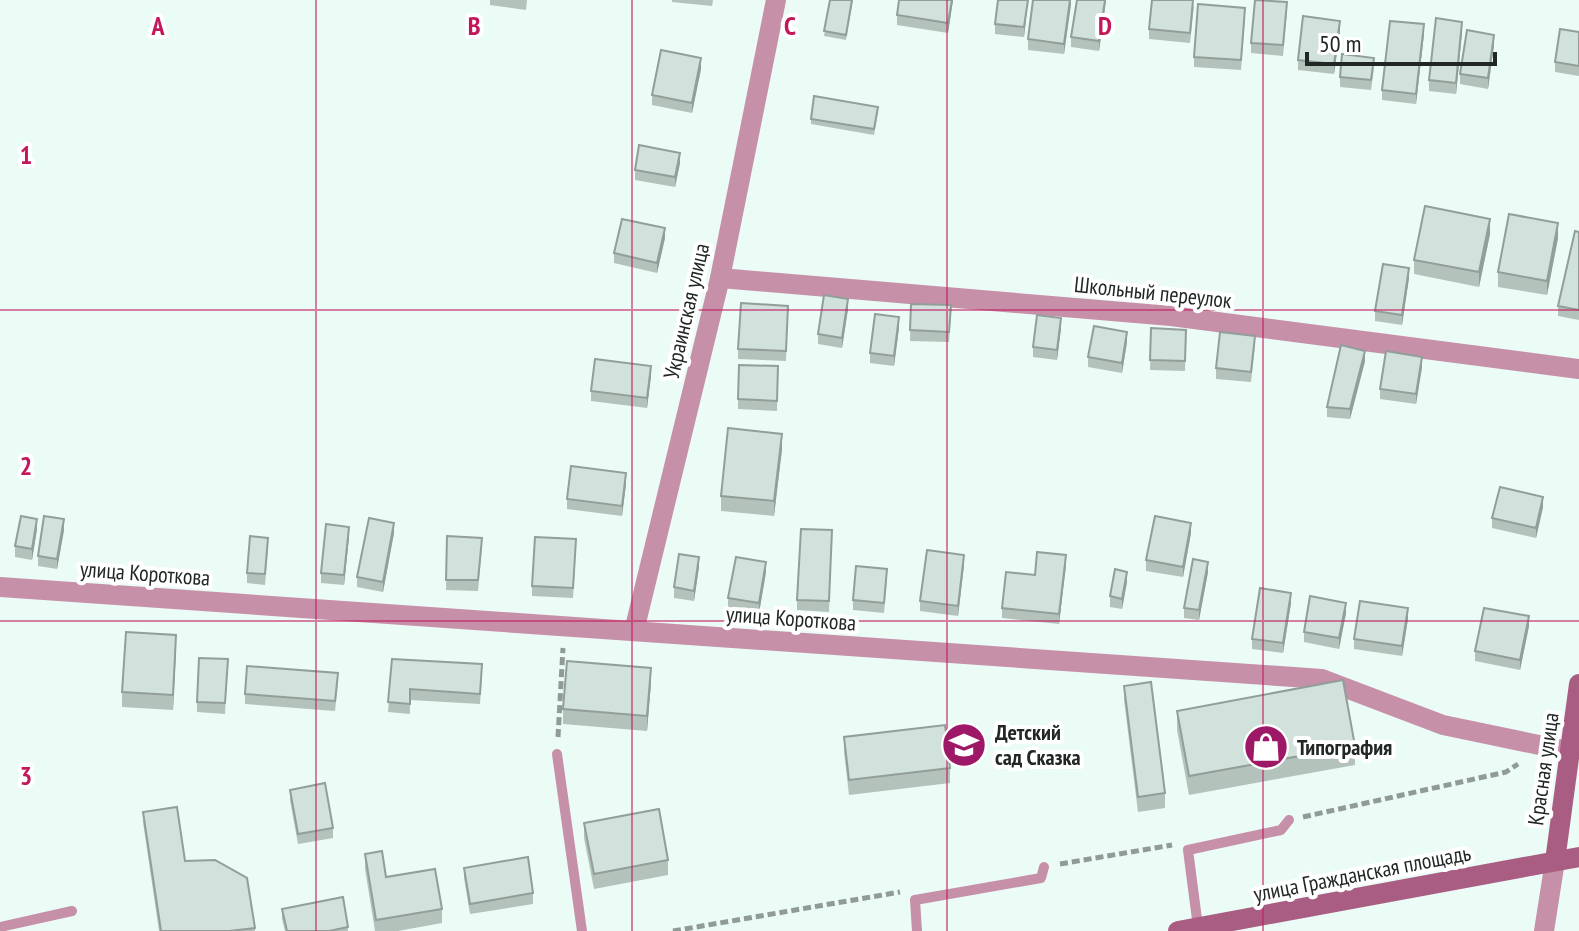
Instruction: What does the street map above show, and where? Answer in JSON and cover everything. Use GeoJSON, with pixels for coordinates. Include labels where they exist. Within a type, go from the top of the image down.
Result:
{"type":"FeatureCollection","features":[{"type":"Feature","properties":{"kind":"street","name":"Украинская улица"},"geometry":{"type":"LineString","coordinates":[[634,631],[720,278],[776,0]]}},
{"type":"Feature","properties":{"kind":"street","name":"Школьный переулок"},"geometry":{"type":"LineString","coordinates":[[720,278],[1171,316],[1579,369]]}},
{"type":"Feature","properties":{"kind":"street","name":"улица Короткова"},"geometry":{"type":"LineString","coordinates":[[0,587],[1322,679],[1443,725],[1568,751]]}},
{"type":"Feature","properties":{"kind":"street","name":"Красная улица"},"geometry":{"type":"LineString","coordinates":[[1555,861],[1579,684]]}},
{"type":"Feature","properties":{"kind":"street"},"geometry":{"type":"LineString","coordinates":[[1544,931],[1555,861],[1579,857]]}},
{"type":"Feature","properties":{"kind":"street","name":"улица Гражданская площадь"},"geometry":{"type":"LineString","coordinates":[[1188,929],[1555,861]]}},
{"type":"Feature","properties":{"kind":"lane"},"geometry":{"type":"LineString","coordinates":[[557,754],[582,931]]}},
{"type":"Feature","properties":{"kind":"lane"},"geometry":{"type":"LineString","coordinates":[[1188,929],[1188,850],[1281,830],[1289,820]]}},
{"type":"Feature","properties":{"kind":"lane"},"geometry":{"type":"LineString","coordinates":[[917,931],[915,900],[1041,878],[1044,867]]}},
{"type":"Feature","properties":{"kind":"lane"},"geometry":{"type":"LineString","coordinates":[[0,927],[72,911]]}},
{"type":"Feature","properties":{"kind":"path"},"geometry":{"type":"LineString","coordinates":[[557,754],[564,626]]}},
{"type":"Feature","properties":{"kind":"path"},"geometry":{"type":"LineString","coordinates":[[1289,820],[1506,772],[1542,745]]}},
{"type":"Feature","properties":{"kind":"path"},"geometry":{"type":"LineString","coordinates":[[1044,867],[1185,842]]}},
{"type":"Feature","properties":{"kind":"path"},"geometry":{"type":"LineString","coordinates":[[673,931],[913,890]]}},
{"type":"Feature","properties":{"kind":"building"},"geometry":{"type":"Polygon","coordinates":[[[830,0],[852,0],[846,35],[824,31],[830,0]]]}},
{"type":"Feature","properties":{"kind":"building"},"geometry":{"type":"Polygon","coordinates":[[[899,0],[952,0],[948,23],[897,15],[899,0]]]}},
{"type":"Feature","properties":{"kind":"building"},"geometry":{"type":"Polygon","coordinates":[[[998,0],[1028,0],[1024,27],[995,24],[998,0]]]}},
{"type":"Feature","properties":{"kind":"building"},"geometry":{"type":"Polygon","coordinates":[[[1033,0],[1070,0],[1064,44],[1028,39],[1033,0]]]}},
{"type":"Feature","properties":{"kind":"building"},"geometry":{"type":"Polygon","coordinates":[[[1077,0],[1105,0],[1099,41],[1071,37],[1077,0]]]}},
{"type":"Feature","properties":{"kind":"building"},"geometry":{"type":"Polygon","coordinates":[[[1152,0],[1193,0],[1190,33],[1149,29],[1152,0]]]}},
{"type":"Feature","properties":{"kind":"building"},"geometry":{"type":"Polygon","coordinates":[[[1255,0],[1287,2],[1283,45],[1251,43],[1255,0]]]}},
{"type":"Feature","properties":{"kind":"building"},"geometry":{"type":"Polygon","coordinates":[[[1198,4],[1245,8],[1241,60],[1194,57],[1198,4]]]}},
{"type":"Feature","properties":{"kind":"building"},"geometry":{"type":"Polygon","coordinates":[[[1303,16],[1340,21],[1334,64],[1298,60],[1303,16]]]}},
{"type":"Feature","properties":{"kind":"building"},"geometry":{"type":"Polygon","coordinates":[[[1436,18],[1462,22],[1456,83],[1429,80],[1436,18]]]}},
{"type":"Feature","properties":{"kind":"building"},"geometry":{"type":"Polygon","coordinates":[[[1390,21],[1424,24],[1416,94],[1382,90],[1390,21]]]}},
{"type":"Feature","properties":{"kind":"building"},"geometry":{"type":"Polygon","coordinates":[[[1560,29],[1579,32],[1579,66],[1555,62],[1560,29]]]}},
{"type":"Feature","properties":{"kind":"building"},"geometry":{"type":"Polygon","coordinates":[[[1467,30],[1494,35],[1488,78],[1460,74],[1467,30]]]}},
{"type":"Feature","properties":{"kind":"building"},"geometry":{"type":"Polygon","coordinates":[[[661,50],[701,58],[692,103],[652,95],[661,50]]]}},
{"type":"Feature","properties":{"kind":"building"},"geometry":{"type":"Polygon","coordinates":[[[1342,54],[1374,58],[1371,80],[1340,77],[1342,54]]]}},
{"type":"Feature","properties":{"kind":"building"},"geometry":{"type":"Polygon","coordinates":[[[814,96],[878,107],[874,129],[811,119],[814,96]]]}},
{"type":"Feature","properties":{"kind":"building"},"geometry":{"type":"Polygon","coordinates":[[[639,145],[680,153],[675,177],[635,170],[639,145]]]}},
{"type":"Feature","properties":{"kind":"building"},"geometry":{"type":"Polygon","coordinates":[[[1425,206],[1490,219],[1479,272],[1414,260],[1425,206]]]}},
{"type":"Feature","properties":{"kind":"building"},"geometry":{"type":"Polygon","coordinates":[[[1509,214],[1558,223],[1547,281],[1498,272],[1509,214]]]}},
{"type":"Feature","properties":{"kind":"building"},"geometry":{"type":"Polygon","coordinates":[[[622,219],[665,228],[657,263],[614,253],[622,219]]]}},
{"type":"Feature","properties":{"kind":"building"},"geometry":{"type":"Polygon","coordinates":[[[1575,231],[1579,232],[1579,310],[1558,306],[1575,231]]]}},
{"type":"Feature","properties":{"kind":"building"},"geometry":{"type":"Polygon","coordinates":[[[1383,264],[1409,268],[1402,315],[1375,311],[1383,264]]]}},
{"type":"Feature","properties":{"kind":"building"},"geometry":{"type":"Polygon","coordinates":[[[824,295],[848,299],[842,338],[818,334],[824,295]]]}},
{"type":"Feature","properties":{"kind":"building"},"geometry":{"type":"Polygon","coordinates":[[[741,303],[788,306],[786,351],[738,349],[741,303]]]}},
{"type":"Feature","properties":{"kind":"building"},"geometry":{"type":"Polygon","coordinates":[[[911,304],[951,305],[949,332],[910,330],[911,304]]]}},
{"type":"Feature","properties":{"kind":"building"},"geometry":{"type":"Polygon","coordinates":[[[875,314],[899,317],[894,356],[870,353],[875,314]]]}},
{"type":"Feature","properties":{"kind":"building"},"geometry":{"type":"Polygon","coordinates":[[[1037,315],[1061,318],[1057,350],[1033,347],[1037,315]]]}},
{"type":"Feature","properties":{"kind":"building"},"geometry":{"type":"Polygon","coordinates":[[[1094,326],[1127,332],[1122,363],[1088,357],[1094,326]]]}},
{"type":"Feature","properties":{"kind":"building"},"geometry":{"type":"Polygon","coordinates":[[[1151,328],[1186,330],[1185,361],[1150,360],[1151,328]]]}},
{"type":"Feature","properties":{"kind":"building"},"geometry":{"type":"Polygon","coordinates":[[[1220,332],[1255,336],[1251,372],[1216,368],[1220,332]]]}},
{"type":"Feature","properties":{"kind":"building"},"geometry":{"type":"Polygon","coordinates":[[[1341,345],[1365,351],[1350,409],[1327,407],[1341,345]]]}},
{"type":"Feature","properties":{"kind":"building"},"geometry":{"type":"Polygon","coordinates":[[[1386,351],[1422,357],[1416,394],[1380,389],[1386,351]]]}},
{"type":"Feature","properties":{"kind":"building"},"geometry":{"type":"Polygon","coordinates":[[[595,359],[651,366],[647,398],[591,391],[595,359]]]}},
{"type":"Feature","properties":{"kind":"building"},"geometry":{"type":"Polygon","coordinates":[[[739,365],[778,366],[777,401],[738,399],[739,365]]]}},
{"type":"Feature","properties":{"kind":"building"},"geometry":{"type":"Polygon","coordinates":[[[728,428],[782,434],[774,501],[721,496],[728,428]]]}},
{"type":"Feature","properties":{"kind":"building"},"geometry":{"type":"Polygon","coordinates":[[[571,466],[626,473],[622,506],[567,499],[571,466]]]}},
{"type":"Feature","properties":{"kind":"building"},"geometry":{"type":"Polygon","coordinates":[[[1500,487],[1543,497],[1536,528],[1492,518],[1500,487]]]}},
{"type":"Feature","properties":{"kind":"building"},"geometry":{"type":"Polygon","coordinates":[[[21,516],[37,519],[32,549],[15,546],[21,516]]]}},
{"type":"Feature","properties":{"kind":"building"},"geometry":{"type":"Polygon","coordinates":[[[44,516],[64,519],[57,559],[38,556],[44,516]]]}},
{"type":"Feature","properties":{"kind":"building"},"geometry":{"type":"Polygon","coordinates":[[[1155,516],[1191,523],[1183,567],[1146,560],[1155,516]]]}},
{"type":"Feature","properties":{"kind":"building"},"geometry":{"type":"Polygon","coordinates":[[[369,518],[394,523],[383,582],[357,577],[369,518]]]}},
{"type":"Feature","properties":{"kind":"building"},"geometry":{"type":"Polygon","coordinates":[[[326,524],[349,527],[344,575],[321,573],[326,524]]]}},
{"type":"Feature","properties":{"kind":"building"},"geometry":{"type":"Polygon","coordinates":[[[801,529],[832,530],[829,601],[797,600],[801,529]]]}},
{"type":"Feature","properties":{"kind":"building"},"geometry":{"type":"Polygon","coordinates":[[[250,536],[268,538],[265,574],[247,573],[250,536]]]}},
{"type":"Feature","properties":{"kind":"building"},"geometry":{"type":"Polygon","coordinates":[[[447,536],[482,538],[478,580],[446,580],[447,536]]]}},
{"type":"Feature","properties":{"kind":"building"},"geometry":{"type":"Polygon","coordinates":[[[535,537],[576,539],[573,588],[532,586],[535,537]]]}},
{"type":"Feature","properties":{"kind":"building"},"geometry":{"type":"Polygon","coordinates":[[[927,550],[964,555],[958,606],[920,601],[927,550]]]}},
{"type":"Feature","properties":{"kind":"building"},"geometry":{"type":"Polygon","coordinates":[[[1037,552],[1066,555],[1059,614],[1002,608],[1006,572],[1035,575],[1037,552]]]}},
{"type":"Feature","properties":{"kind":"building"},"geometry":{"type":"Polygon","coordinates":[[[679,554],[699,557],[694,591],[674,587],[679,554]]]}},
{"type":"Feature","properties":{"kind":"building"},"geometry":{"type":"Polygon","coordinates":[[[736,557],[766,562],[759,603],[728,598],[736,557]]]}},
{"type":"Feature","properties":{"kind":"building"},"geometry":{"type":"Polygon","coordinates":[[[1193,559],[1208,562],[1199,610],[1184,608],[1193,559]]]}},
{"type":"Feature","properties":{"kind":"building"},"geometry":{"type":"Polygon","coordinates":[[[856,566],[887,569],[884,603],[853,600],[856,566]]]}},
{"type":"Feature","properties":{"kind":"building"},"geometry":{"type":"Polygon","coordinates":[[[1115,569],[1127,572],[1122,599],[1110,596],[1115,569]]]}},
{"type":"Feature","properties":{"kind":"building"},"geometry":{"type":"Polygon","coordinates":[[[1260,588],[1291,593],[1283,643],[1252,639],[1260,588]]]}},
{"type":"Feature","properties":{"kind":"building"},"geometry":{"type":"Polygon","coordinates":[[[1310,596],[1346,603],[1339,638],[1304,632],[1310,596]]]}},
{"type":"Feature","properties":{"kind":"building"},"geometry":{"type":"Polygon","coordinates":[[[1360,601],[1408,608],[1402,646],[1354,639],[1360,601]]]}},
{"type":"Feature","properties":{"kind":"building"},"geometry":{"type":"Polygon","coordinates":[[[1484,608],[1529,616],[1520,660],[1475,651],[1484,608]]]}},
{"type":"Feature","properties":{"kind":"building"},"geometry":{"type":"Polygon","coordinates":[[[126,632],[176,635],[173,695],[122,692],[126,632]]]}},
{"type":"Feature","properties":{"kind":"building"},"geometry":{"type":"Polygon","coordinates":[[[199,658],[228,659],[225,703],[197,702],[199,658]]]}},
{"type":"Feature","properties":{"kind":"building"},"geometry":{"type":"Polygon","coordinates":[[[392,659],[482,664],[480,694],[410,689],[410,704],[388,702],[392,659]]]}},
{"type":"Feature","properties":{"kind":"building"},"geometry":{"type":"Polygon","coordinates":[[[567,661],[651,668],[647,716],[563,709],[567,661]]]}},
{"type":"Feature","properties":{"kind":"building"},"geometry":{"type":"Polygon","coordinates":[[[247,666],[338,673],[335,701],[245,694],[247,666]]]}},
{"type":"Feature","properties":{"kind":"building"},"geometry":{"type":"Polygon","coordinates":[[[1343,680],[1355,746],[1189,776],[1177,711],[1343,680]]]}},
{"type":"Feature","properties":{"kind":"building"},"geometry":{"type":"Polygon","coordinates":[[[1151,682],[1165,793],[1138,797],[1124,686],[1151,682]]]}},
{"type":"Feature","properties":{"kind":"building"},"geometry":{"type":"Polygon","coordinates":[[[945,725],[950,768],[849,780],[844,737],[945,725]]]}},
{"type":"Feature","properties":{"kind":"building"},"geometry":{"type":"Polygon","coordinates":[[[325,783],[333,828],[298,834],[290,790],[325,783]]]}},
{"type":"Feature","properties":{"kind":"building"},"geometry":{"type":"Polygon","coordinates":[[[177,807],[185,861],[215,860],[247,878],[255,928],[161,931],[143,812],[177,807]]]}},
{"type":"Feature","properties":{"kind":"building"},"geometry":{"type":"Polygon","coordinates":[[[659,809],[668,860],[594,874],[584,823],[659,809]]]}},
{"type":"Feature","properties":{"kind":"building"},"geometry":{"type":"Polygon","coordinates":[[[382,851],[386,877],[435,869],[442,909],[376,920],[365,854],[382,851]]]}},
{"type":"Feature","properties":{"kind":"building"},"geometry":{"type":"Polygon","coordinates":[[[528,857],[533,893],[470,904],[464,868],[528,857]]]}},
{"type":"Feature","properties":{"kind":"building"},"geometry":{"type":"Polygon","coordinates":[[[343,897],[348,927],[329,931],[287,931],[282,909],[343,897]]]}},
{"type":"Feature","properties":{"kind":"place","name":"Детский сад Сказка"},"geometry":{"type":"Point","coordinates":[964,745]}},
{"type":"Feature","properties":{"kind":"place","name":"Типография"},"geometry":{"type":"Point","coordinates":[1266,747]}}]}
